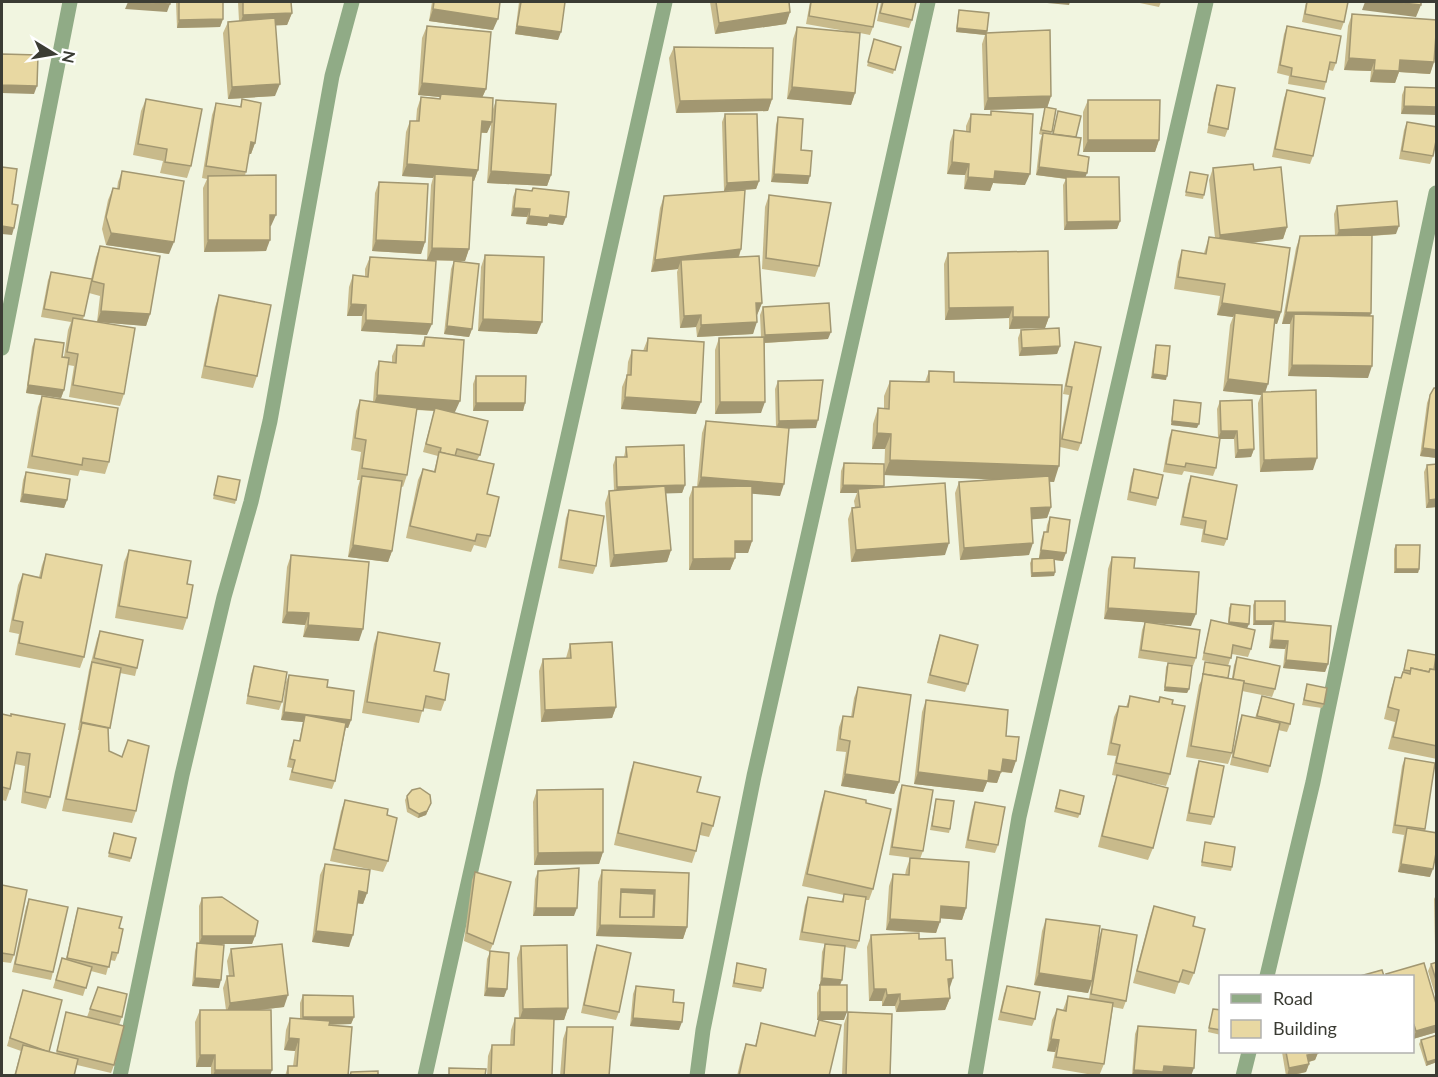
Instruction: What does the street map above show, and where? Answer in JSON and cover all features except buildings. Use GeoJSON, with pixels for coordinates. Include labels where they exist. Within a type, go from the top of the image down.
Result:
{"type":"FeatureCollection","features":[{"type":"Feature","properties":{"kind":"street"},"geometry":{"type":"LineString","coordinates":[[2,348],[70,2]]}},
{"type":"Feature","properties":{"kind":"street"},"geometry":{"type":"LineString","coordinates":[[120,1076],[182,775],[224,597],[251,502],[270,421],[332,76],[352,2]]}},
{"type":"Feature","properties":{"kind":"street"},"geometry":{"type":"LineString","coordinates":[[425,1076],[665,2]]}},
{"type":"Feature","properties":{"kind":"street"},"geometry":{"type":"LineString","coordinates":[[697,1076],[703,1030],[754,776],[928,2]]}},
{"type":"Feature","properties":{"kind":"street"},"geometry":{"type":"LineString","coordinates":[[975,1076],[1019,817],[1206,2]]}},
{"type":"Feature","properties":{"kind":"street"},"geometry":{"type":"LineString","coordinates":[[1267,975],[1313,782],[1437,193]]}},
{"type":"Feature","properties":{"kind":"street"},"geometry":{"type":"LineString","coordinates":[[1243,1076],[1249,1053]]}}]}
